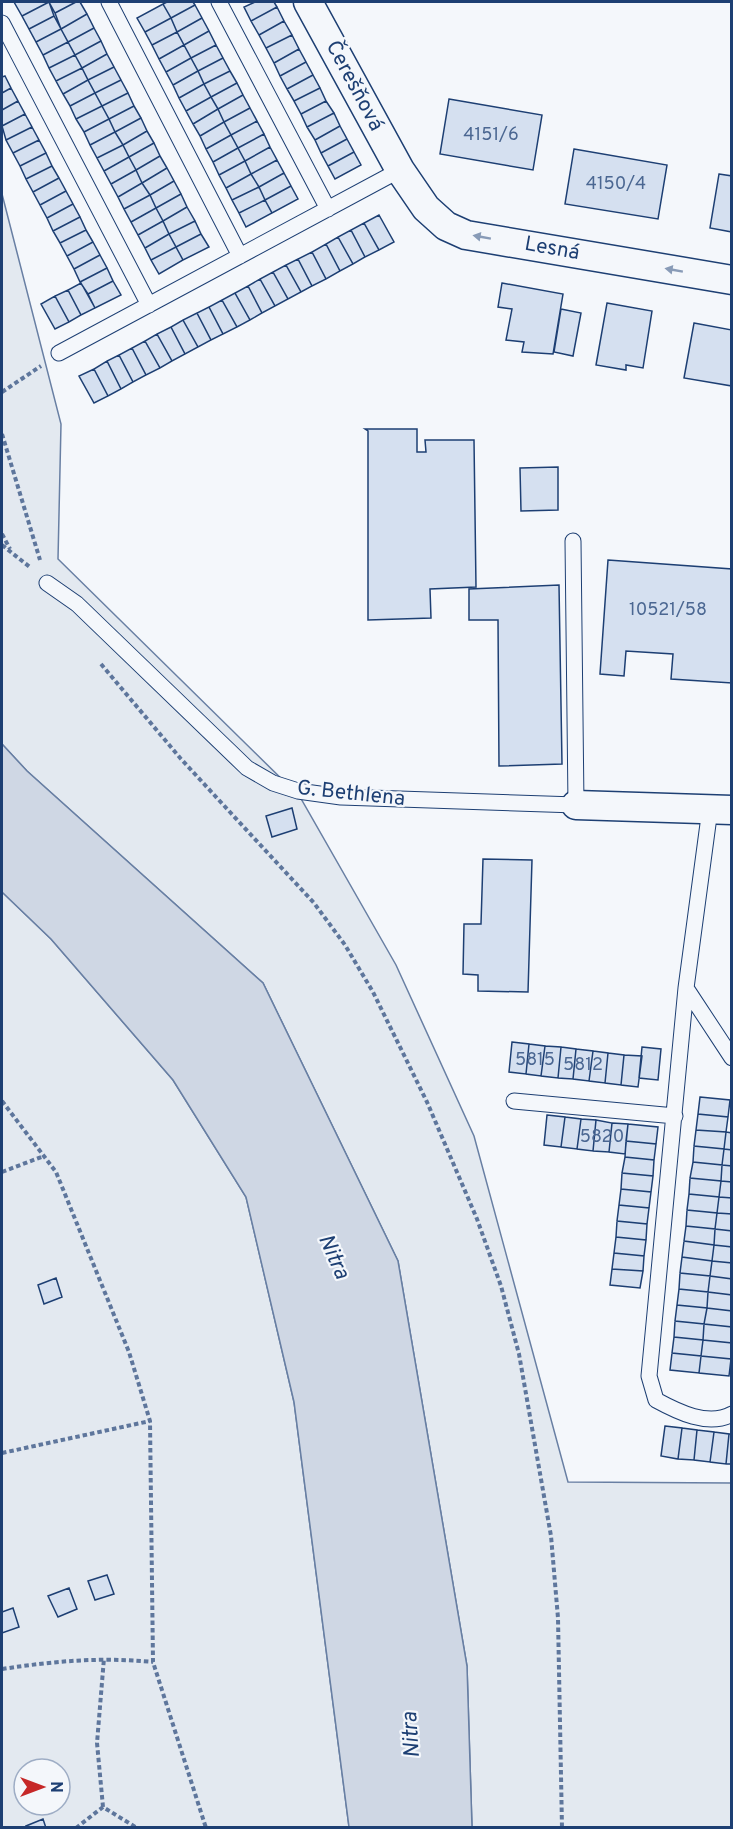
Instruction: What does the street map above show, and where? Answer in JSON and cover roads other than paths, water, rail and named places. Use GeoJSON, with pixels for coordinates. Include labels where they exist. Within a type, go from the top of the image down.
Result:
{"type":"FeatureCollection","features":[{"type":"Feature","properties":{"kind":"street","name":"Čerešňová"},"geometry":{"type":"LineString","coordinates":[[308,2],[400,170]]}},
{"type":"Feature","properties":{"kind":"street","name":"Lesná"},"geometry":{"type":"LineString","coordinates":[[400,170],[426,208],[446,226],[466,235],[732,280]]}},
{"type":"Feature","properties":{"kind":"street","name":"G. Bethlena"},"geometry":{"type":"LineString","coordinates":[[576,805],[721,810]]}},
{"type":"Feature","properties":{"kind":"lane"},"geometry":{"type":"LineString","coordinates":[[110,2],[240,256]]}},
{"type":"Feature","properties":{"kind":"lane"},"geometry":{"type":"LineString","coordinates":[[219,2],[328,209]]}},
{"type":"Feature","properties":{"kind":"lane"},"geometry":{"type":"LineString","coordinates":[[2,23],[149,305]]}},
{"type":"Feature","properties":{"kind":"lane"},"geometry":{"type":"LineString","coordinates":[[59,354],[400,170]]}},
{"type":"Feature","properties":{"kind":"lane"},"geometry":{"type":"LineString","coordinates":[[573,541],[576,805]]}},
{"type":"Feature","properties":{"kind":"lane","name":"G. Bethlena"},"geometry":{"type":"LineString","coordinates":[[47,583],[77,604],[247,768],[273,783],[298,791],[341,797],[576,805]]}},
{"type":"Feature","properties":{"kind":"lane"},"geometry":{"type":"LineString","coordinates":[[721,810],[686,988],[649,1376],[656,1400],[685,1415],[722,1419],[732,1414]]}},
{"type":"Feature","properties":{"kind":"lane"},"geometry":{"type":"LineString","coordinates":[[686,988],[732,1058]]}},
{"type":"Feature","properties":{"kind":"lane"},"geometry":{"type":"LineString","coordinates":[[514,1101],[675,1116]]}},
{"type":"Feature","properties":{"kind":"water","name":"Nitra"},"geometry":{"type":"Polygon","coordinates":[[[2,744],[27,771],[263,983],[398,1261],[467,1666],[472,1827],[349,1827],[294,1402],[246,1197],[173,1080],[51,939],[2,892],[2,744]]]}}]}
